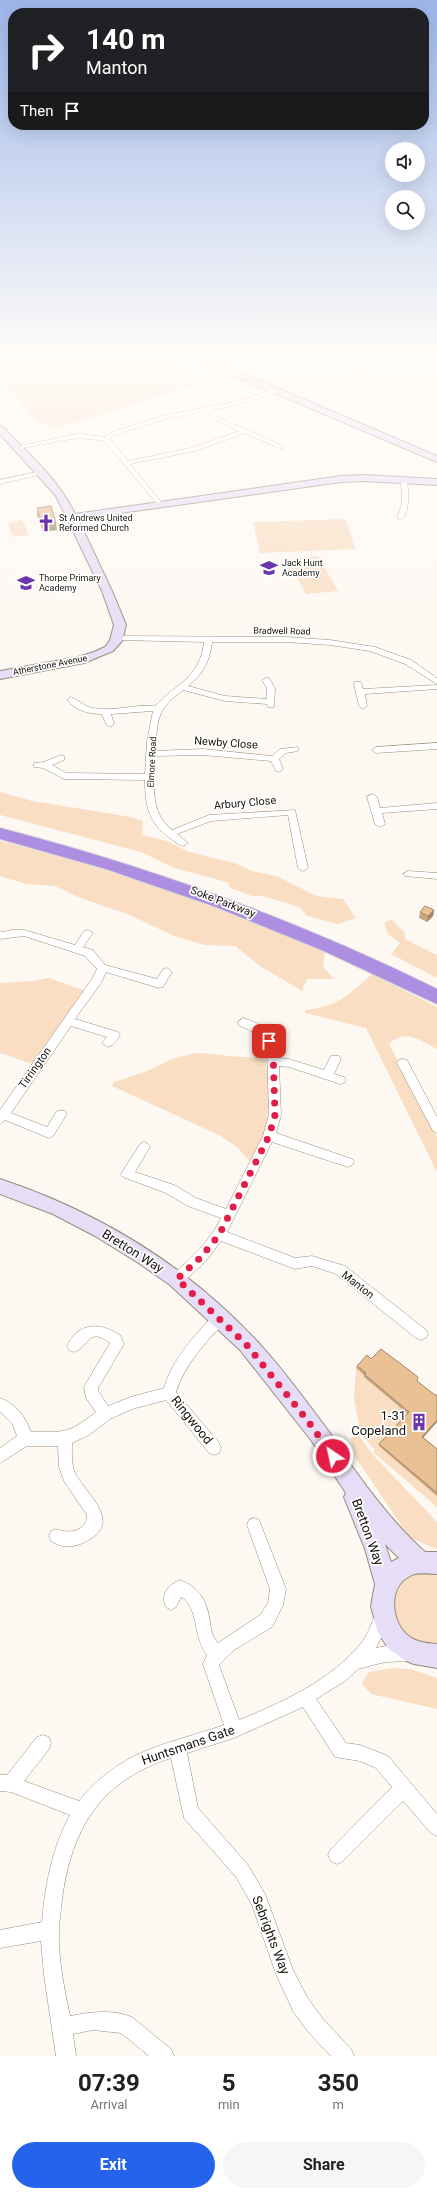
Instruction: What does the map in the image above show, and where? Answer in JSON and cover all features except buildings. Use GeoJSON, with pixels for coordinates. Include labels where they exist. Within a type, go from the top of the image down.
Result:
{"type":"FeatureCollection","features":[{"type":"Feature","properties":{"kind":"highway","name":"Soke Parkway"},"geometry":{"type":"LineString","coordinates":[[0,824],[116,855],[213,888],[337,938],[437,984]]}},
{"type":"Feature","properties":{"kind":"highway","name":"Soke Parkway"},"geometry":{"type":"LineString","coordinates":[[0,833],[116,865],[219,900],[333,947],[437,996]]}},
{"type":"Feature","properties":{"kind":"street"},"geometry":{"type":"LineString","coordinates":[[22,452],[54,485],[72,517],[118,613],[120,624],[118,638]]}},
{"type":"Feature","properties":{"kind":"street"},"geometry":{"type":"LineString","coordinates":[[117,452],[161,505]]}},
{"type":"Feature","properties":{"kind":"street"},"geometry":{"type":"LineString","coordinates":[[126,463],[183,452]]}},
{"type":"Feature","properties":{"kind":"street"},"geometry":{"type":"LineString","coordinates":[[420,452],[437,459]]}},
{"type":"Feature","properties":{"kind":"street"},"geometry":{"type":"LineString","coordinates":[[0,482],[41,473]]}},
{"type":"Feature","properties":{"kind":"street"},"geometry":{"type":"LineString","coordinates":[[72,517],[341,480],[404,479],[437,482]]}},
{"type":"Feature","properties":{"kind":"street"},"geometry":{"type":"LineString","coordinates":[[400,518],[405,504],[404,479]]}},
{"type":"Feature","properties":{"kind":"street","name":"Bradwell Road"},"geometry":{"type":"LineString","coordinates":[[118,638],[137,640],[301,640],[359,646],[379,651],[404,661],[437,682]]}},
{"type":"Feature","properties":{"kind":"street","name":"Atherstone Avenue"},"geometry":{"type":"LineString","coordinates":[[0,675],[90,657],[109,649],[118,638]]}},
{"type":"Feature","properties":{"kind":"street"},"geometry":{"type":"LineString","coordinates":[[71,700],[78,706],[106,713],[146,707],[157,709],[202,669],[207,659],[208,640]]}},
{"type":"Feature","properties":{"kind":"street"},"geometry":{"type":"LineString","coordinates":[[182,687],[219,698],[271,703],[271,688],[266,680]]}},
{"type":"Feature","properties":{"kind":"street"},"geometry":{"type":"LineString","coordinates":[[363,706],[359,688],[437,687]]}},
{"type":"Feature","properties":{"kind":"street","name":"Elmore Road"},"geometry":{"type":"LineString","coordinates":[[157,709],[151,747],[151,810],[159,825],[183,843]]}},
{"type":"Feature","properties":{"kind":"street"},"geometry":{"type":"LineString","coordinates":[[106,713],[110,724]]}},
{"type":"Feature","properties":{"kind":"street"},"geometry":{"type":"LineString","coordinates":[[376,750],[437,746]]}},
{"type":"Feature","properties":{"kind":"street"},"geometry":{"type":"LineString","coordinates":[[279,769],[274,759],[283,751],[295,749]]}},
{"type":"Feature","properties":{"kind":"street","name":"Newby Close"},"geometry":{"type":"LineString","coordinates":[[152,754],[203,752],[274,759]]}},
{"type":"Feature","properties":{"kind":"street"},"geometry":{"type":"LineString","coordinates":[[61,758],[41,765],[64,776],[150,777]]}},
{"type":"Feature","properties":{"kind":"street"},"geometry":{"type":"LineString","coordinates":[[372,797],[380,824]]}},
{"type":"Feature","properties":{"kind":"street"},"geometry":{"type":"LineString","coordinates":[[376,811],[410,810],[437,806]]}},
{"type":"Feature","properties":{"kind":"street","name":"Arbury Close"},"geometry":{"type":"LineString","coordinates":[[170,834],[210,818],[292,812],[303,868]]}},
{"type":"Feature","properties":{"kind":"street"},"geometry":{"type":"LineString","coordinates":[[408,874],[437,876]]}},
{"type":"Feature","properties":{"kind":"street"},"geometry":{"type":"LineString","coordinates":[[0,935],[4,936],[12,933],[24,933],[77,949],[89,953],[102,968],[114,970],[159,984],[167,972]]}},
{"type":"Feature","properties":{"kind":"street"},"geometry":{"type":"LineString","coordinates":[[77,949],[88,933]]}},
{"type":"Feature","properties":{"kind":"street","name":"Tirrington"},"geometry":{"type":"LineString","coordinates":[[61,1114],[49,1133],[2,1117],[35,1067],[97,980],[102,968]]}},
{"type":"Feature","properties":{"kind":"street"},"geometry":{"type":"LineString","coordinates":[[68,1021],[114,1035],[108,1043]]}},
{"type":"Feature","properties":{"kind":"street"},"geometry":{"type":"LineString","coordinates":[[177,1279],[200,1258],[219,1235],[269,1136],[275,1115],[273,1049],[266,1033],[243,1022]]}},
{"type":"Feature","properties":{"kind":"street"},"geometry":{"type":"LineString","coordinates":[[327,1076],[335,1059]]}},
{"type":"Feature","properties":{"kind":"street"},"geometry":{"type":"LineString","coordinates":[[273,1061],[289,1063],[340,1080]]}},
{"type":"Feature","properties":{"kind":"street"},"geometry":{"type":"LineString","coordinates":[[403,1063],[432,1109],[437,1128]]}},
{"type":"Feature","properties":{"kind":"street"},"geometry":{"type":"LineString","coordinates":[[269,1136],[348,1162]]}},
{"type":"Feature","properties":{"kind":"street"},"geometry":{"type":"LineString","coordinates":[[144,1147],[127,1174],[170,1189],[192,1202],[228,1215]]}},
{"type":"Feature","properties":{"kind":"street","name":"Bretton Way"},"geometry":{"type":"LineString","coordinates":[[0,1186],[59,1209],[94,1227],[147,1258],[177,1279],[220,1318],[246,1344],[273,1375],[349,1480],[398,1543],[428,1562]]}},
{"type":"Feature","properties":{"kind":"street","name":"Manton"},"geometry":{"type":"LineString","coordinates":[[219,1235],[294,1264],[312,1261],[340,1270],[421,1334]]}},
{"type":"Feature","properties":{"kind":"street","name":"Ringwood"},"geometry":{"type":"LineString","coordinates":[[169,1393],[172,1380],[181,1364],[220,1318]]}},
{"type":"Feature","properties":{"kind":"street"},"geometry":{"type":"LineString","coordinates":[[74,1346],[83,1334],[90,1330],[98,1330],[115,1339],[117,1344],[112,1354],[91,1387],[91,1393],[105,1414]]}},
{"type":"Feature","properties":{"kind":"street","name":"Ringwood"},"geometry":{"type":"LineString","coordinates":[[25,1439],[65,1439],[84,1430],[105,1414],[131,1403],[169,1393]]}},
{"type":"Feature","properties":{"kind":"street","name":"Ringwood"},"geometry":{"type":"LineString","coordinates":[[169,1393],[214,1448]]}},
{"type":"Feature","properties":{"kind":"street"},"geometry":{"type":"LineString","coordinates":[[0,1404],[18,1418],[23,1426],[25,1439],[0,1456]]}},
{"type":"Feature","properties":{"kind":"street"},"geometry":{"type":"LineString","coordinates":[[56,1536],[67,1540],[75,1539],[91,1527],[95,1519],[94,1509],[69,1476],[65,1439]]}},
{"type":"Feature","properties":{"kind":"street","name":"Bretton Way"},"geometry":{"type":"LineString","coordinates":[[349,1480],[376,1549],[386,1584]]}},
{"type":"Feature","properties":{"kind":"street"},"geometry":{"type":"LineString","coordinates":[[234,1730],[211,1664],[217,1654],[228,1644],[266,1621],[275,1605],[278,1589],[254,1525]]}},
{"type":"Feature","properties":{"kind":"street"},"geometry":{"type":"LineString","coordinates":[[426,1654],[403,1646],[392,1635],[384,1616],[382,1596],[386,1584],[392,1574],[401,1567],[428,1562]]}},
{"type":"Feature","properties":{"kind":"street"},"geometry":{"type":"LineString","coordinates":[[171,1602],[173,1593],[180,1588],[190,1592],[200,1605],[204,1637],[210,1648],[217,1654]]}},
{"type":"Feature","properties":{"kind":"street","name":"Huntsmans Gate"},"geometry":{"type":"LineString","coordinates":[[66,2056],[51,1950],[50,1930],[64,1851],[82,1811],[107,1783],[131,1764],[234,1730],[306,1698],[355,1662],[369,1647],[384,1616]]}},
{"type":"Feature","properties":{"kind":"street","name":"Huntsmans Gate"},"geometry":{"type":"LineString","coordinates":[[355,1662],[385,1654],[426,1654]]}},
{"type":"Feature","properties":{"kind":"street"},"geometry":{"type":"LineString","coordinates":[[306,1698],[341,1750],[360,1753],[382,1762],[403,1789],[437,1827]]}},
{"type":"Feature","properties":{"kind":"street"},"geometry":{"type":"LineString","coordinates":[[43,1743],[6,1784],[82,1811]]}},
{"type":"Feature","properties":{"kind":"street","name":"Sebrights Way"},"geometry":{"type":"LineString","coordinates":[[177,1748],[190,1812],[242,1871],[259,1900],[285,1974],[300,2004],[316,2026],[344,2056]]}},
{"type":"Feature","properties":{"kind":"street"},"geometry":{"type":"LineString","coordinates":[[337,1855],[403,1789]]}},
{"type":"Feature","properties":{"kind":"street"},"geometry":{"type":"LineString","coordinates":[[0,1939],[50,1930]]}},
{"type":"Feature","properties":{"kind":"street"},"geometry":{"type":"LineString","coordinates":[[62,2027],[93,2021],[125,2024],[164,2056]]}},
{"type":"Feature","properties":{"kind":"shaded area"},"geometry":{"type":"Polygon","coordinates":[[[346,519],[355,549],[260,553],[253,522],[346,519]]]}},
{"type":"Feature","properties":{"kind":"shaded area"},"geometry":{"type":"Polygon","coordinates":[[[22,520],[29,535],[13,537],[8,523],[22,520]]]}},
{"type":"Feature","properties":{"kind":"shaded area"},"geometry":{"type":"Polygon","coordinates":[[[318,556],[338,591],[306,594],[296,576],[293,576],[284,560],[318,556]]]}},
{"type":"Feature","properties":{"kind":"shaded area"},"geometry":{"type":"Polygon","coordinates":[[[0,792],[32,801],[131,817],[143,821],[142,835],[167,841],[189,852],[235,863],[252,871],[276,876],[317,896],[343,899],[356,918],[338,924],[307,916],[299,907],[263,896],[252,896],[231,888],[227,882],[174,868],[141,852],[0,815],[0,792]]]}},
{"type":"Feature","properties":{"kind":"shaded area"},"geometry":{"type":"Polygon","coordinates":[[[0,841],[83,863],[124,876],[205,904],[285,935],[325,952],[323,967],[334,979],[307,979],[302,991],[260,966],[235,946],[204,945],[174,936],[132,916],[78,897],[55,886],[26,884],[0,876],[0,841]]]}},
{"type":"Feature","properties":{"kind":"shaded area"},"geometry":{"type":"Polygon","coordinates":[[[391,919],[405,933],[405,939],[437,955],[437,978],[391,954],[400,943],[388,934],[384,923],[391,919]]]}},
{"type":"Feature","properties":{"kind":"shaded area"},"geometry":{"type":"Polygon","coordinates":[[[372,974],[437,1007],[437,1049],[419,1039],[407,1036],[395,1039],[389,1044],[437,1137],[437,1172],[366,1028],[305,1013],[305,1010],[326,1006],[342,999],[372,974]]]}},
{"type":"Feature","properties":{"kind":"shaded area"},"geometry":{"type":"Polygon","coordinates":[[[49,978],[86,991],[35,1065],[0,1053],[0,983],[33,981],[49,978]]]}},
{"type":"Feature","properties":{"kind":"shaded area"},"geometry":{"type":"Polygon","coordinates":[[[195,1053],[239,1057],[265,1056],[271,1101],[268,1108],[264,1135],[251,1163],[237,1147],[221,1136],[112,1086],[114,1082],[147,1071],[172,1059],[195,1053]]]}},
{"type":"Feature","properties":{"kind":"shaded area"},"geometry":{"type":"Polygon","coordinates":[[[356,1368],[398,1406],[413,1410],[437,1496],[437,1507],[373,1452],[375,1450],[361,1434],[354,1399],[356,1368]]]}},
{"type":"Feature","properties":{"kind":"shaded area"},"geometry":{"type":"Polygon","coordinates":[[[359,1436],[375,1457],[437,1522],[437,1549],[410,1538],[356,1458],[350,1438],[359,1436]]]}},
{"type":"Feature","properties":{"kind":"shaded area"},"geometry":{"type":"Polygon","coordinates":[[[437,1563],[437,1656],[415,1653],[382,1596],[386,1584],[437,1563]]]}},
{"type":"Feature","properties":{"kind":"shaded area"},"geometry":{"type":"Polygon","coordinates":[[[394,1668],[410,1669],[437,1678],[437,1709],[371,1694],[362,1683],[369,1672],[394,1668]]]}},
{"type":"Feature","properties":{"kind":"place","name":"St Andrews United Reformed Church"},"geometry":{"type":"Point","coordinates":[46,523]}},
{"type":"Feature","properties":{"kind":"place","name":"Jack Hunt Academy"},"geometry":{"type":"Point","coordinates":[269,568]}},
{"type":"Feature","properties":{"kind":"place","name":"Thorpe Primary Academy"},"geometry":{"type":"Point","coordinates":[26,583]}},
{"type":"Feature","properties":{"kind":"place","name":"1-31 Copeland"},"geometry":{"type":"Point","coordinates":[419,1422]}},
{"type":"Feature","properties":{"kind":"route"},"geometry":{"type":"LineString","coordinates":[[269,1041],[273,1049],[275,1115],[269,1136],[219,1235],[200,1258],[177,1279],[220,1318],[260,1359],[318,1433],[333,1456]]}}]}
